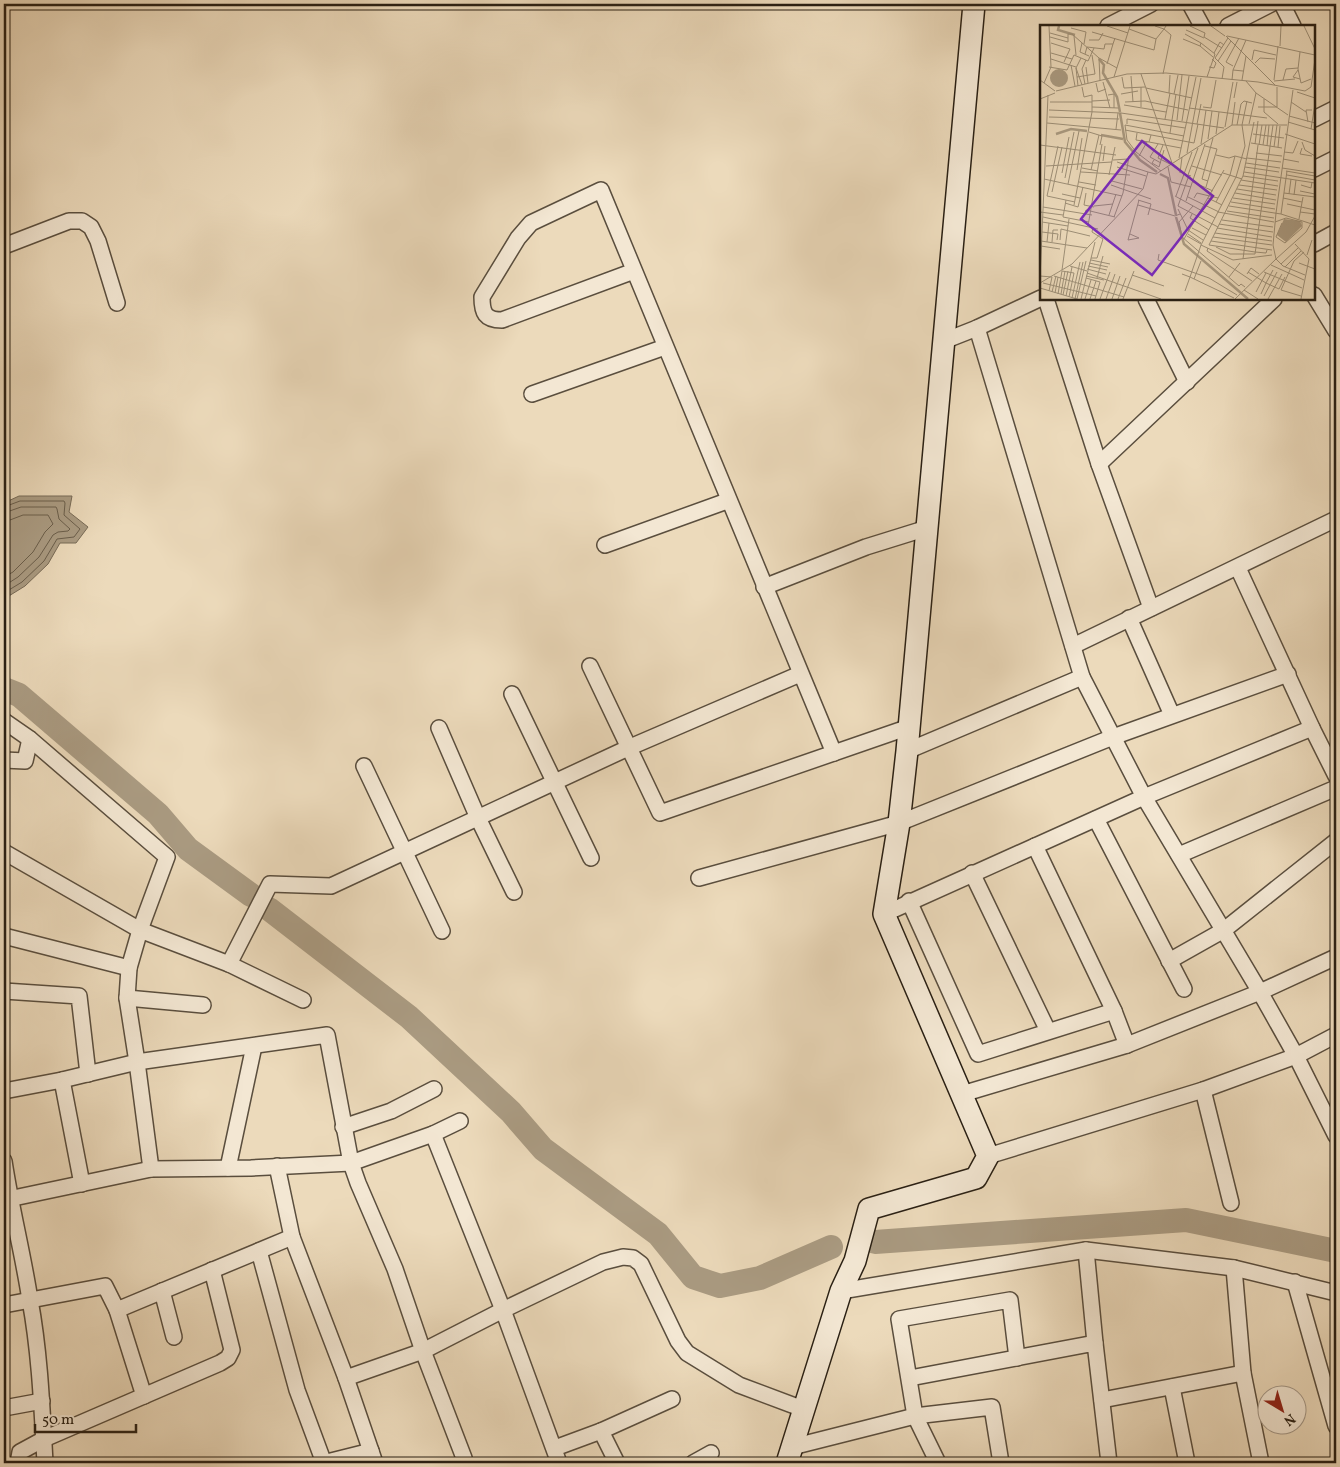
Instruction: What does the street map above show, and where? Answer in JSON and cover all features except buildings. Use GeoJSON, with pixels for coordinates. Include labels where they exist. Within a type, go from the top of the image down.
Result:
{"type":"FeatureCollection","features":[{"type":"Feature","properties":{"kind":"main road"},"geometry":{"type":"LineString","coordinates":[[790,1455],[841,1291],[855,1261],[869,1210],[976,1178],[988,1156],[884,914],[899,823],[907,751],[974,4]]}},
{"type":"Feature","properties":{"kind":"street"},"geometry":{"type":"LineString","coordinates":[[1109,25],[1124,10],[1151,4]]}},
{"type":"Feature","properties":{"kind":"street"},"geometry":{"type":"LineString","coordinates":[[1190,4],[1201,25]]}},
{"type":"Feature","properties":{"kind":"street"},"geometry":{"type":"LineString","coordinates":[[1230,25],[1270,4]]}},
{"type":"Feature","properties":{"kind":"street"},"geometry":{"type":"LineString","coordinates":[[1282,4],[1292,25]]}},
{"type":"Feature","properties":{"kind":"street"},"geometry":{"type":"LineString","coordinates":[[1315,118],[1336,108]]}},
{"type":"Feature","properties":{"kind":"street"},"geometry":{"type":"LineString","coordinates":[[1315,168],[1336,158]]}},
{"type":"Feature","properties":{"kind":"street"},"geometry":{"type":"LineString","coordinates":[[634,271],[502,320],[492,320],[485,315],[482,308],[482,297],[525,229],[540,218],[601,190],[665,347],[727,501],[834,753]]}},
{"type":"Feature","properties":{"kind":"street"},"geometry":{"type":"LineString","coordinates":[[4,246],[69,221],[82,221],[91,227],[98,242],[117,303]]}},
{"type":"Feature","properties":{"kind":"street"},"geometry":{"type":"LineString","coordinates":[[1315,243],[1336,232]]}},
{"type":"Feature","properties":{"kind":"street"},"geometry":{"type":"LineString","coordinates":[[1315,297],[1336,331]]}},
{"type":"Feature","properties":{"kind":"street"},"geometry":{"type":"LineString","coordinates":[[944,341],[1040,298]]}},
{"type":"Feature","properties":{"kind":"street"},"geometry":{"type":"LineString","coordinates":[[1046,300],[1099,464],[1151,608]]}},
{"type":"Feature","properties":{"kind":"street"},"geometry":{"type":"LineString","coordinates":[[1146,300],[1187,382]]}},
{"type":"Feature","properties":{"kind":"street"},"geometry":{"type":"LineString","coordinates":[[1099,464],[1273,300]]}},
{"type":"Feature","properties":{"kind":"street"},"geometry":{"type":"LineString","coordinates":[[977,328],[1082,677],[1144,797],[1260,992],[1335,1130]]}},
{"type":"Feature","properties":{"kind":"street"},"geometry":{"type":"LineString","coordinates":[[532,394],[665,347]]}},
{"type":"Feature","properties":{"kind":"street"},"geometry":{"type":"LineString","coordinates":[[605,545],[727,501]]}},
{"type":"Feature","properties":{"kind":"street"},"geometry":{"type":"LineString","coordinates":[[1073,646],[1238,568],[1336,519]]}},
{"type":"Feature","properties":{"kind":"street"},"geometry":{"type":"LineString","coordinates":[[764,586],[866,547],[927,528]]}},
{"type":"Feature","properties":{"kind":"street"},"geometry":{"type":"LineString","coordinates":[[1238,568],[1336,776]]}},
{"type":"Feature","properties":{"kind":"street"},"geometry":{"type":"LineString","coordinates":[[1129,618],[1172,715]]}},
{"type":"Feature","properties":{"kind":"street"},"geometry":{"type":"LineString","coordinates":[[590,666],[660,814],[909,727]]}},
{"type":"Feature","properties":{"kind":"street"},"geometry":{"type":"LineString","coordinates":[[229,964],[270,884],[331,886],[628,748],[800,674]]}},
{"type":"Feature","properties":{"kind":"street"},"geometry":{"type":"LineString","coordinates":[[699,878],[899,823],[1113,737],[1288,674]]}},
{"type":"Feature","properties":{"kind":"street"},"geometry":{"type":"LineString","coordinates":[[907,751],[1082,677]]}},
{"type":"Feature","properties":{"kind":"street"},"geometry":{"type":"LineString","coordinates":[[512,694],[592,858]]}},
{"type":"Feature","properties":{"kind":"street"},"geometry":{"type":"LineString","coordinates":[[4,721],[30,739],[167,857],[140,930],[129,968],[127,998],[151,1169]]}},
{"type":"Feature","properties":{"kind":"street"},"geometry":{"type":"LineString","coordinates":[[439,728],[478,818],[514,892]]}},
{"type":"Feature","properties":{"kind":"street"},"geometry":{"type":"LineString","coordinates":[[884,914],[909,901],[1144,797],[1312,728]]}},
{"type":"Feature","properties":{"kind":"street"},"geometry":{"type":"LineString","coordinates":[[4,760],[25,761],[30,739]]}},
{"type":"Feature","properties":{"kind":"street"},"geometry":{"type":"LineString","coordinates":[[364,766],[442,931]]}},
{"type":"Feature","properties":{"kind":"street"},"geometry":{"type":"LineString","coordinates":[[1179,855],[1336,788]]}},
{"type":"Feature","properties":{"kind":"street"},"geometry":{"type":"LineString","coordinates":[[1096,818],[1184,989]]}},
{"type":"Feature","properties":{"kind":"street"},"geometry":{"type":"LineString","coordinates":[[1169,962],[1224,930],[1336,841]]}},
{"type":"Feature","properties":{"kind":"street"},"geometry":{"type":"LineString","coordinates":[[1035,846],[1114,1011],[1126,1045]]}},
{"type":"Feature","properties":{"kind":"street"},"geometry":{"type":"LineString","coordinates":[[4,852],[140,930],[229,964],[303,1000]]}},
{"type":"Feature","properties":{"kind":"street"},"geometry":{"type":"LineString","coordinates":[[972,874],[1048,1031]]}},
{"type":"Feature","properties":{"kind":"street"},"geometry":{"type":"LineString","coordinates":[[909,901],[978,1054],[1114,1011]]}},
{"type":"Feature","properties":{"kind":"street"},"geometry":{"type":"LineString","coordinates":[[4,936],[129,968]]}},
{"type":"Feature","properties":{"kind":"street"},"geometry":{"type":"LineString","coordinates":[[962,1094],[1126,1045],[1260,992],[1336,957]]}},
{"type":"Feature","properties":{"kind":"street"},"geometry":{"type":"LineString","coordinates":[[4,991],[80,996],[88,1074]]}},
{"type":"Feature","properties":{"kind":"street"},"geometry":{"type":"LineString","coordinates":[[127,998],[203,1005]]}},
{"type":"Feature","properties":{"kind":"street"},"geometry":{"type":"LineString","coordinates":[[4,1091],[62,1080],[137,1062],[327,1035],[351,1163],[394,1269],[464,1458]]}},
{"type":"Feature","properties":{"kind":"street"},"geometry":{"type":"LineString","coordinates":[[988,1156],[1203,1090],[1296,1056],[1336,1035]]}},
{"type":"Feature","properties":{"kind":"street"},"geometry":{"type":"LineString","coordinates":[[228,1168],[254,1046]]}},
{"type":"Feature","properties":{"kind":"street"},"geometry":{"type":"LineString","coordinates":[[62,1080],[82,1184]]}},
{"type":"Feature","properties":{"kind":"street"},"geometry":{"type":"LineString","coordinates":[[343,1127],[391,1111],[434,1089]]}},
{"type":"Feature","properties":{"kind":"street"},"geometry":{"type":"LineString","coordinates":[[1203,1090],[1230,1203]]}},
{"type":"Feature","properties":{"kind":"street"},"geometry":{"type":"LineString","coordinates":[[7,1199],[151,1169],[351,1163],[433,1134],[460,1121]]}},
{"type":"Feature","properties":{"kind":"street"},"geometry":{"type":"LineString","coordinates":[[433,1134],[503,1310],[559,1463]]}},
{"type":"Feature","properties":{"kind":"street"},"geometry":{"type":"LineString","coordinates":[[4,1161],[7,1199],[31,1301],[42,1401],[45,1463]]}},
{"type":"Feature","properties":{"kind":"street"},"geometry":{"type":"LineString","coordinates":[[259,1250],[298,1390],[328,1463],[373,1457],[346,1378],[292,1236],[277,1166]]}},
{"type":"Feature","properties":{"kind":"street"},"geometry":{"type":"LineString","coordinates":[[117,1310],[292,1236]]}},
{"type":"Feature","properties":{"kind":"street"},"geometry":{"type":"LineString","coordinates":[[1086,1250],[1109,1463]]}},
{"type":"Feature","properties":{"kind":"street"},"geometry":{"type":"LineString","coordinates":[[841,1291],[1086,1250],[1234,1268],[1336,1293]]}},
{"type":"Feature","properties":{"kind":"street"},"geometry":{"type":"LineString","coordinates":[[346,1378],[423,1351],[603,1262],[623,1257],[633,1258],[641,1264],[678,1341],[687,1353],[739,1385],[803,1409]]}},
{"type":"Feature","properties":{"kind":"street"},"geometry":{"type":"LineString","coordinates":[[1234,1268],[1243,1374],[1261,1463]]}},
{"type":"Feature","properties":{"kind":"street"},"geometry":{"type":"LineString","coordinates":[[18,1463],[20,1452],[44,1439],[228,1358],[232,1350],[212,1270]]}},
{"type":"Feature","properties":{"kind":"street"},"geometry":{"type":"LineString","coordinates":[[1295,1282],[1336,1426]]}},
{"type":"Feature","properties":{"kind":"street"},"geometry":{"type":"LineString","coordinates":[[4,1305],[105,1286],[117,1310],[144,1396]]}},
{"type":"Feature","properties":{"kind":"street"},"geometry":{"type":"LineString","coordinates":[[162,1291],[174,1337]]}},
{"type":"Feature","properties":{"kind":"street"},"geometry":{"type":"LineString","coordinates":[[938,1463],[914,1416],[910,1378],[899,1319],[1010,1300],[1017,1358]]}},
{"type":"Feature","properties":{"kind":"street"},"geometry":{"type":"LineString","coordinates":[[910,1378],[1095,1343]]}},
{"type":"Feature","properties":{"kind":"street"},"geometry":{"type":"LineString","coordinates":[[1102,1400],[1243,1374]]}},
{"type":"Feature","properties":{"kind":"street"},"geometry":{"type":"LineString","coordinates":[[1172,1387],[1187,1463]]}},
{"type":"Feature","properties":{"kind":"street"},"geometry":{"type":"LineString","coordinates":[[555,1448],[601,1431],[672,1399]]}},
{"type":"Feature","properties":{"kind":"street"},"geometry":{"type":"LineString","coordinates":[[4,1408],[42,1401]]}},
{"type":"Feature","properties":{"kind":"street"},"geometry":{"type":"LineString","coordinates":[[790,1455],[914,1416],[992,1407],[1002,1463]]}},
{"type":"Feature","properties":{"kind":"street"},"geometry":{"type":"LineString","coordinates":[[601,1431],[617,1463]]}},
{"type":"Feature","properties":{"kind":"street"},"geometry":{"type":"LineString","coordinates":[[693,1463],[711,1453]]}},
{"type":"Feature","properties":{"kind":"water"},"geometry":{"type":"Polygon","coordinates":[[[19,496],[72,496],[69,512],[88,527],[76,543],[60,543],[48,564],[25,586],[4,599],[4,503],[19,496]]]}},
{"type":"Feature","properties":{"kind":"waterway"},"geometry":{"type":"LineString","coordinates":[[4,689],[19,695],[158,814],[188,849],[251,895]]}},
{"type":"Feature","properties":{"kind":"waterway"},"geometry":{"type":"LineString","coordinates":[[269,909],[409,1017],[511,1112],[543,1149],[658,1234],[693,1277],[720,1286],[760,1278],[831,1247]]}},
{"type":"Feature","properties":{"kind":"waterway"},"geometry":{"type":"LineString","coordinates":[[875,1242],[1186,1220],[1336,1251]]}}]}
